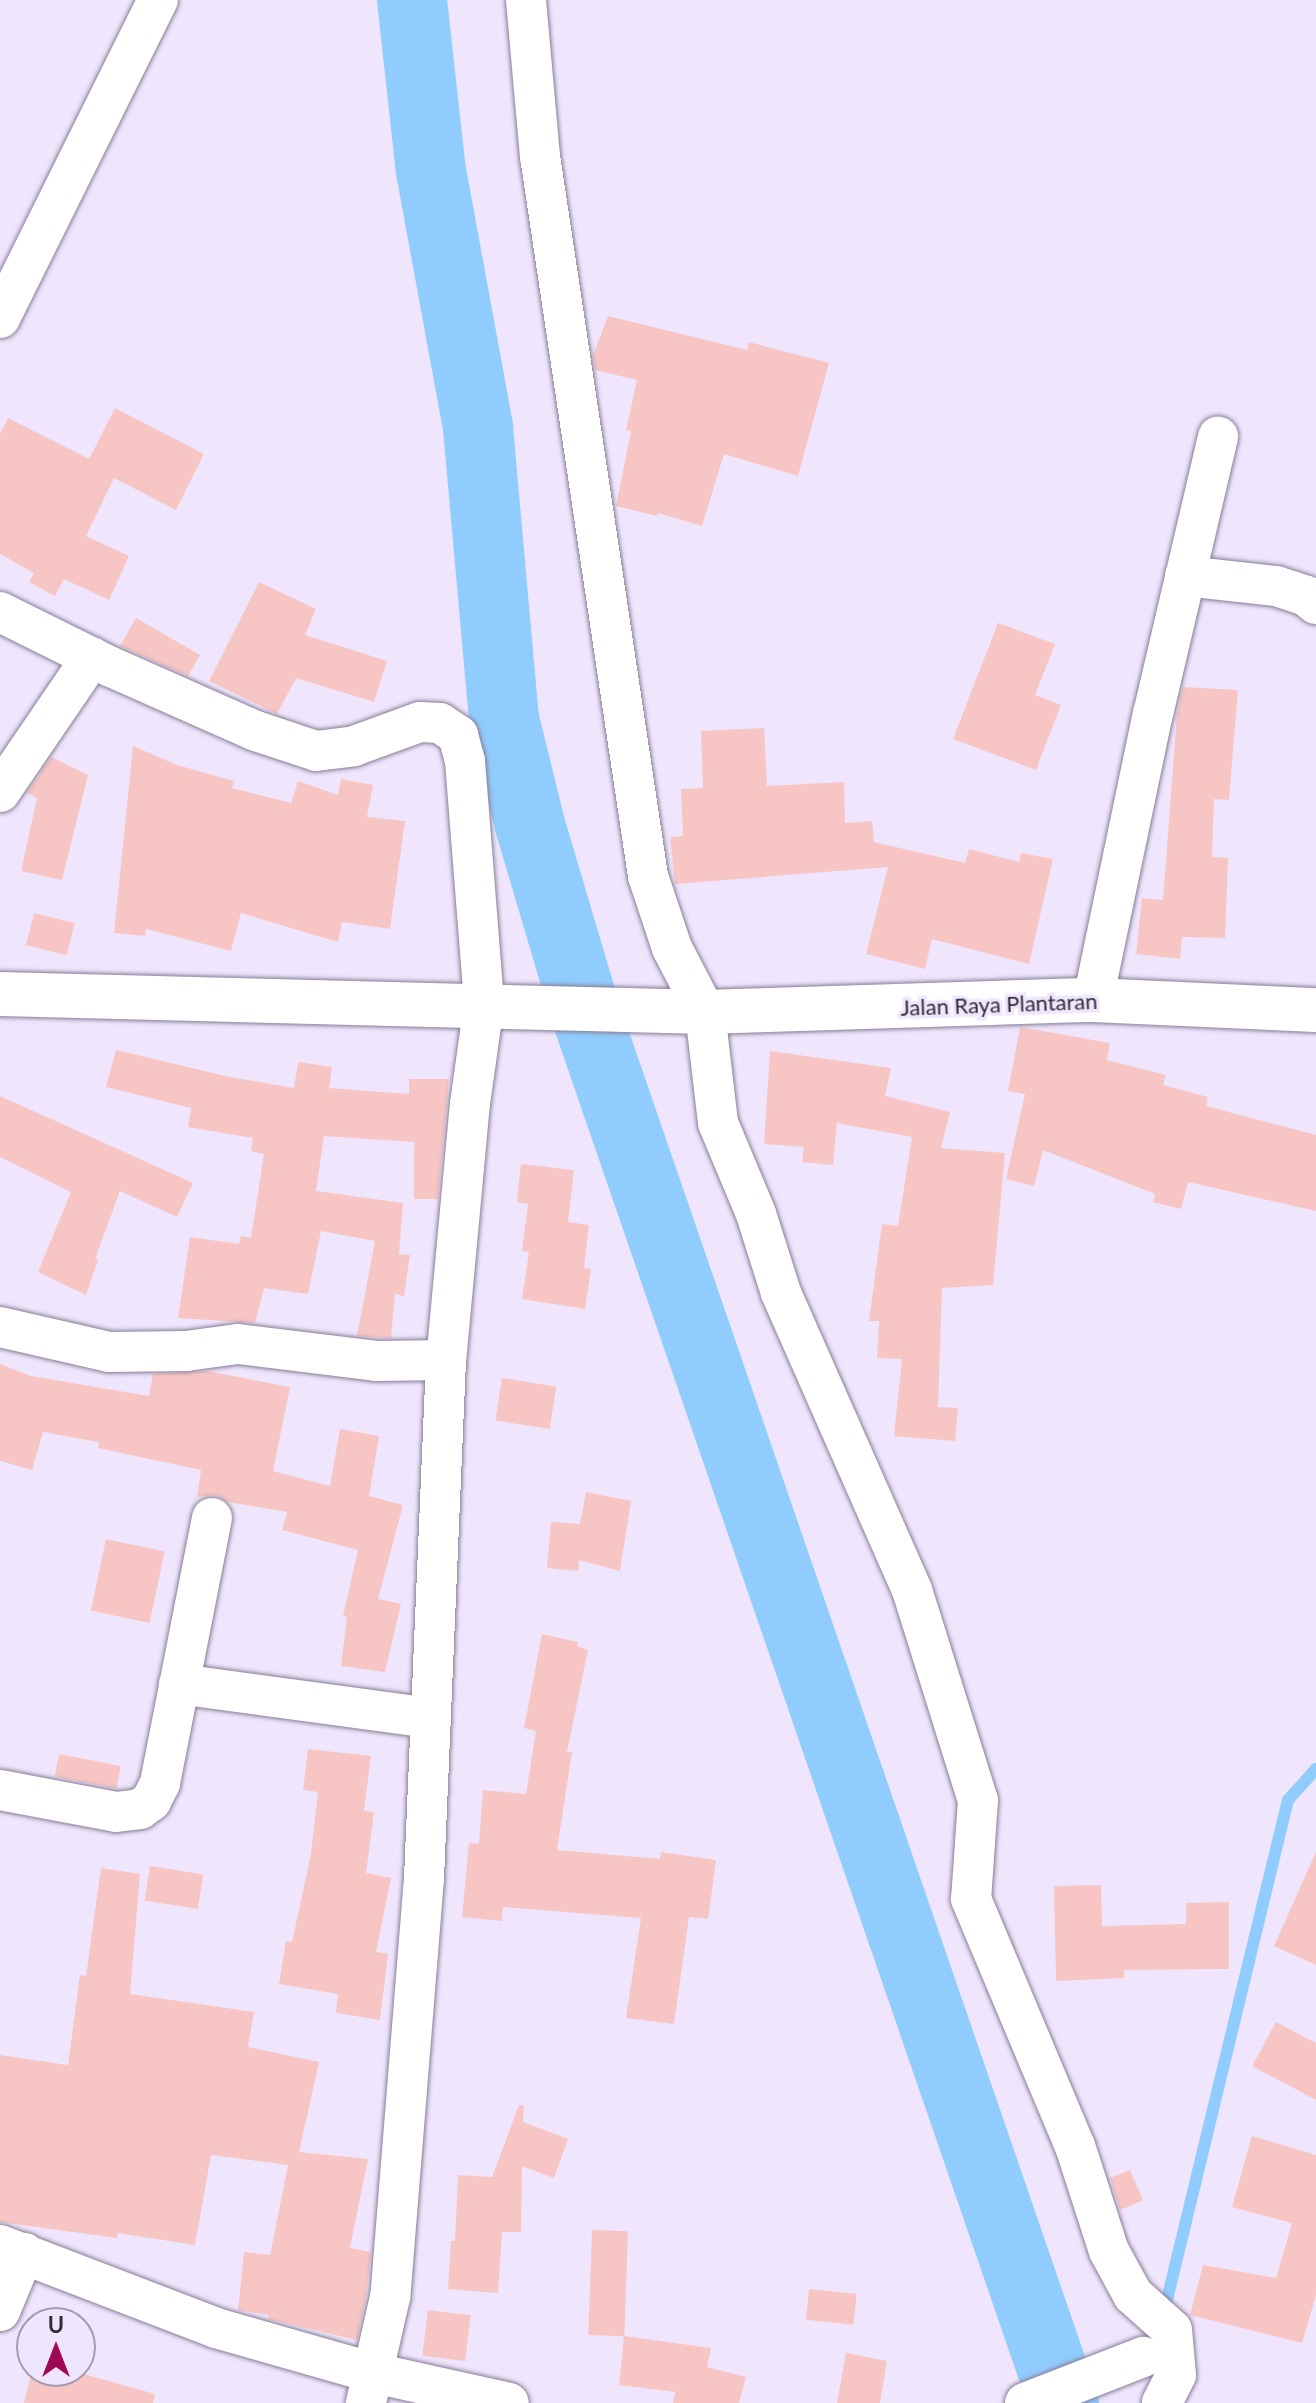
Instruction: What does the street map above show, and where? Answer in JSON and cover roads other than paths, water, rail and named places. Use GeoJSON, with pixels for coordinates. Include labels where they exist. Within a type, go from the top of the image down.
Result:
{"type":"FeatureCollection","features":[{"type":"Feature","properties":{"kind":"main road","name":"Jalan Raya Plantaran"},"geometry":{"type":"LineString","coordinates":[[0,994],[694,1012],[1093,1000],[1316,1010]]}},
{"type":"Feature","properties":{"kind":"street"},"geometry":{"type":"LineString","coordinates":[[0,318],[158,0]]}},
{"type":"Feature","properties":{"kind":"street"},"geometry":{"type":"LineString","coordinates":[[526,0],[540,156],[648,876],[694,1012],[718,1123],[756,1214],[781,1293],[912,1590],[978,1800],[971,1899],[1075,2146],[1109,2251],[1176,2347],[1176,2375],[1025,2403]]}},
{"type":"Feature","properties":{"kind":"street"},"geometry":{"type":"LineString","coordinates":[[1093,1000],[1218,437]]}},
{"type":"Feature","properties":{"kind":"street"},"geometry":{"type":"LineString","coordinates":[[1185,576],[1276,586],[1306,596],[1316,604]]}},
{"type":"Feature","properties":{"kind":"street"},"geometry":{"type":"LineString","coordinates":[[0,612],[256,731],[316,751],[354,746],[420,722],[440,723],[454,730],[465,761],[498,1005],[470,1103],[446,1360],[424,1878],[390,2297],[370,2388]]}},
{"type":"Feature","properties":{"kind":"street"},"geometry":{"type":"LineString","coordinates":[[0,792],[92,657]]}},
{"type":"Feature","properties":{"kind":"street"},"geometry":{"type":"LineString","coordinates":[[0,1327],[109,1352],[186,1351],[238,1344],[376,1361],[446,1360]]}},
{"type":"Feature","properties":{"kind":"street"},"geometry":{"type":"LineString","coordinates":[[0,1790],[116,1812],[140,1809],[151,1801],[160,1783],[212,1518]]}},
{"type":"Feature","properties":{"kind":"street"},"geometry":{"type":"LineString","coordinates":[[179,1684],[430,1718]]}},
{"type":"Feature","properties":{"kind":"street"},"geometry":{"type":"LineString","coordinates":[[0,2311],[12,2249],[370,2388],[509,2403]]}},
{"type":"Feature","properties":{"kind":"waterway"},"geometry":{"type":"LineString","coordinates":[[412,0],[431,171],[478,428],[504,719],[530,825],[587,1017],[1064,2403]]}},
{"type":"Feature","properties":{"kind":"waterway"},"geometry":{"type":"LineString","coordinates":[[1164,2312],[1288,1800],[1316,1769]]}}]}
